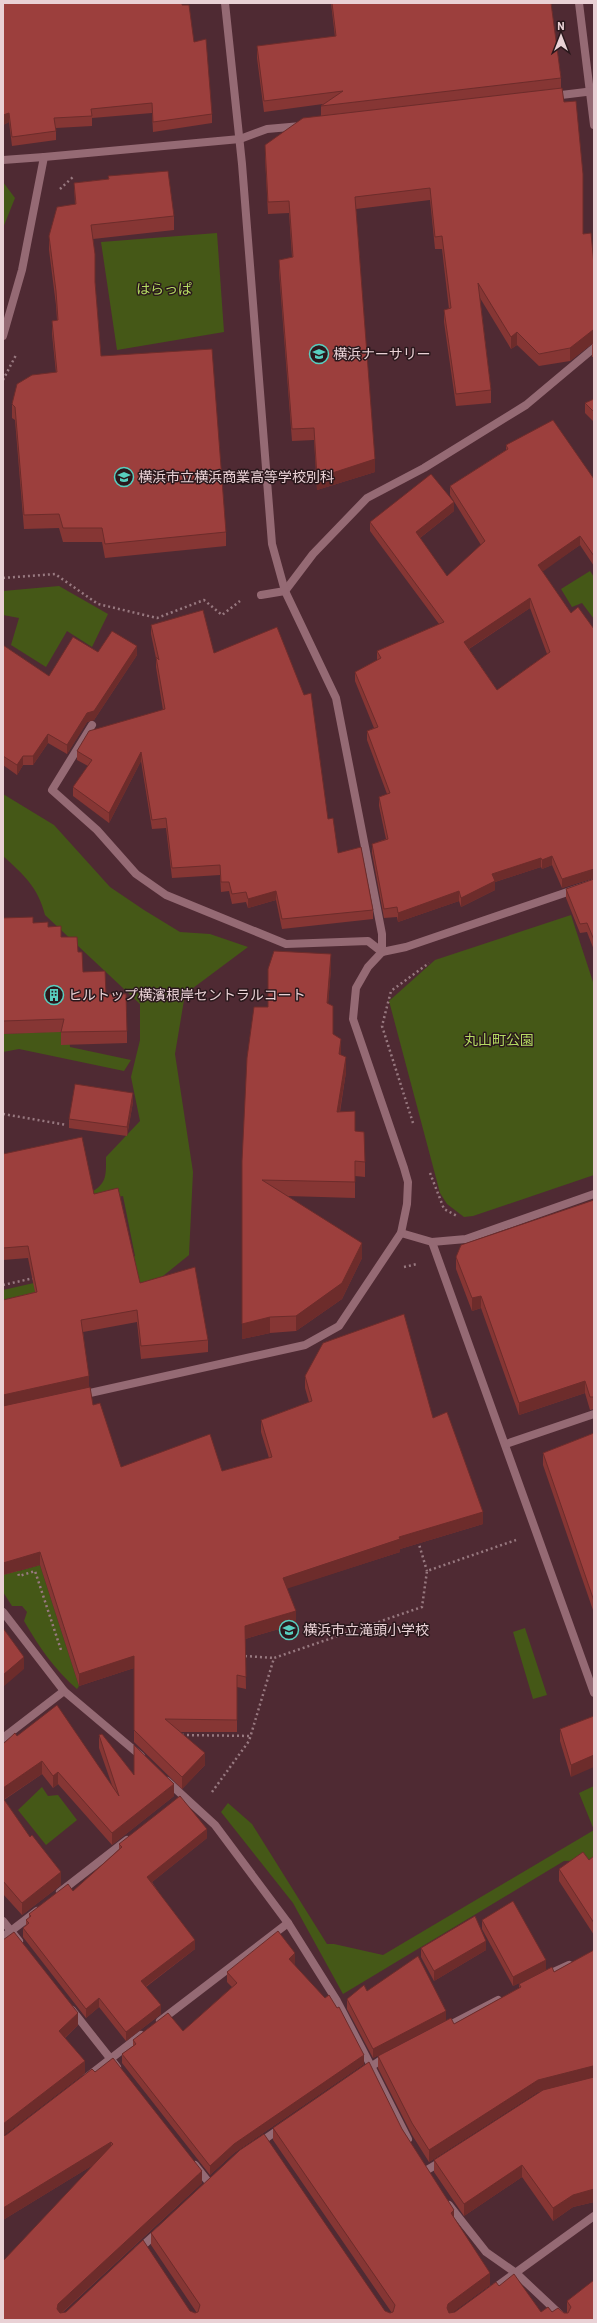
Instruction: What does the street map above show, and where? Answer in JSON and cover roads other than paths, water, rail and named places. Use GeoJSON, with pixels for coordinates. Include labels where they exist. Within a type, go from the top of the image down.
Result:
{"type":"FeatureCollection","features":[{"type":"Feature","properties":{"kind":"street"},"geometry":{"type":"LineString","coordinates":[[225,3],[240,139],[272,544],[285,591],[336,698],[382,934],[382,952]]}},
{"type":"Feature","properties":{"kind":"street"},"geometry":{"type":"LineString","coordinates":[[579,3],[592,92],[594,125]]}},
{"type":"Feature","properties":{"kind":"street"},"geometry":{"type":"LineString","coordinates":[[543,97],[592,92]]}},
{"type":"Feature","properties":{"kind":"street"},"geometry":{"type":"LineString","coordinates":[[3,160],[240,139],[267,130],[306,125]]}},
{"type":"Feature","properties":{"kind":"street"},"geometry":{"type":"LineString","coordinates":[[3,336],[22,270],[44,157]]}},
{"type":"Feature","properties":{"kind":"street"},"geometry":{"type":"LineString","coordinates":[[261,595],[285,591],[313,554],[367,498],[424,468],[526,405],[594,348]]}},
{"type":"Feature","properties":{"kind":"street"},"geometry":{"type":"LineString","coordinates":[[92,726],[52,790],[97,830],[136,874],[166,895],[286,944],[368,941],[382,952]]}},
{"type":"Feature","properties":{"kind":"street"},"geometry":{"type":"LineString","coordinates":[[73,1397],[305,1345],[339,1326],[401,1233],[407,1204],[408,1182],[353,1019],[356,988],[368,967],[382,952],[406,947],[594,882]]}},
{"type":"Feature","properties":{"kind":"street"},"geometry":{"type":"LineString","coordinates":[[401,1233],[432,1242],[466,1239],[594,1194]]}},
{"type":"Feature","properties":{"kind":"street"},"geometry":{"type":"LineString","coordinates":[[432,1242],[593,1688]]}},
{"type":"Feature","properties":{"kind":"street"},"geometry":{"type":"LineString","coordinates":[[506,1444],[594,1414]]}},
{"type":"Feature","properties":{"kind":"street"},"geometry":{"type":"LineString","coordinates":[[3,1612],[64,1691],[148,1763]]}},
{"type":"Feature","properties":{"kind":"street"},"geometry":{"type":"LineString","coordinates":[[3,1738],[64,1691]]}},
{"type":"Feature","properties":{"kind":"street"},"geometry":{"type":"LineString","coordinates":[[160,1775],[179,1799],[215,1825],[288,1923],[337,2001],[411,2145]]}},
{"type":"Feature","properties":{"kind":"street"},"geometry":{"type":"LineString","coordinates":[[54,1898],[133,1835]]}},
{"type":"Feature","properties":{"kind":"street"},"geometry":{"type":"LineString","coordinates":[[3,1937],[42,1907]]}},
{"type":"Feature","properties":{"kind":"street"},"geometry":{"type":"LineString","coordinates":[[3,1921],[25,1949]]}},
{"type":"Feature","properties":{"kind":"street"},"geometry":{"type":"LineString","coordinates":[[81,2082],[288,1923]]}},
{"type":"Feature","properties":{"kind":"street"},"geometry":{"type":"LineString","coordinates":[[538,1980],[580,1959]]}},
{"type":"Feature","properties":{"kind":"street"},"geometry":{"type":"LineString","coordinates":[[434,2032],[504,1997]]}},
{"type":"Feature","properties":{"kind":"street"},"geometry":{"type":"LineString","coordinates":[[68,2004],[120,2071]]}},
{"type":"Feature","properties":{"kind":"street"},"geometry":{"type":"LineString","coordinates":[[358,2075],[393,2053]]}},
{"type":"Feature","properties":{"kind":"street"},"geometry":{"type":"LineString","coordinates":[[255,2147],[268,2142],[286,2125]]}},
{"type":"Feature","properties":{"kind":"street"},"geometry":{"type":"LineString","coordinates":[[427,2170],[454,2153]]}},
{"type":"Feature","properties":{"kind":"street"},"geometry":{"type":"LineString","coordinates":[[190,2158],[210,2184]]}},
{"type":"Feature","properties":{"kind":"street"},"geometry":{"type":"LineString","coordinates":[[446,2200],[453,2212],[486,2252],[516,2274],[566,2320]]}},
{"type":"Feature","properties":{"kind":"street"},"geometry":{"type":"LineString","coordinates":[[481,2298],[594,2216]]}},
{"type":"Feature","properties":{"kind":"street"},"geometry":{"type":"LineString","coordinates":[[132,2255],[146,2247],[166,2224]]}},
{"type":"Feature","properties":{"kind":"place","name":"横浜ナーサリー"},"geometry":{"type":"Point","coordinates":[319,354]}},
{"type":"Feature","properties":{"kind":"place","name":"横浜市立横浜商業高等学校別科"},"geometry":{"type":"Point","coordinates":[124,477]}},
{"type":"Feature","properties":{"kind":"place","name":"ヒルトップ横濱根岸セントラルコート"},"geometry":{"type":"Point","coordinates":[54,995]}},
{"type":"Feature","properties":{"kind":"place","name":"横浜市立滝頭小学校"},"geometry":{"type":"Point","coordinates":[289,1630]}},
{"type":"Feature","properties":{"kind":"park label","name":"はらっぱ"},"geometry":{"type":"Point","coordinates":[164,289]}},
{"type":"Feature","properties":{"kind":"park label","name":"丸山町公園"},"geometry":{"type":"Point","coordinates":[499,1040]}}]}
